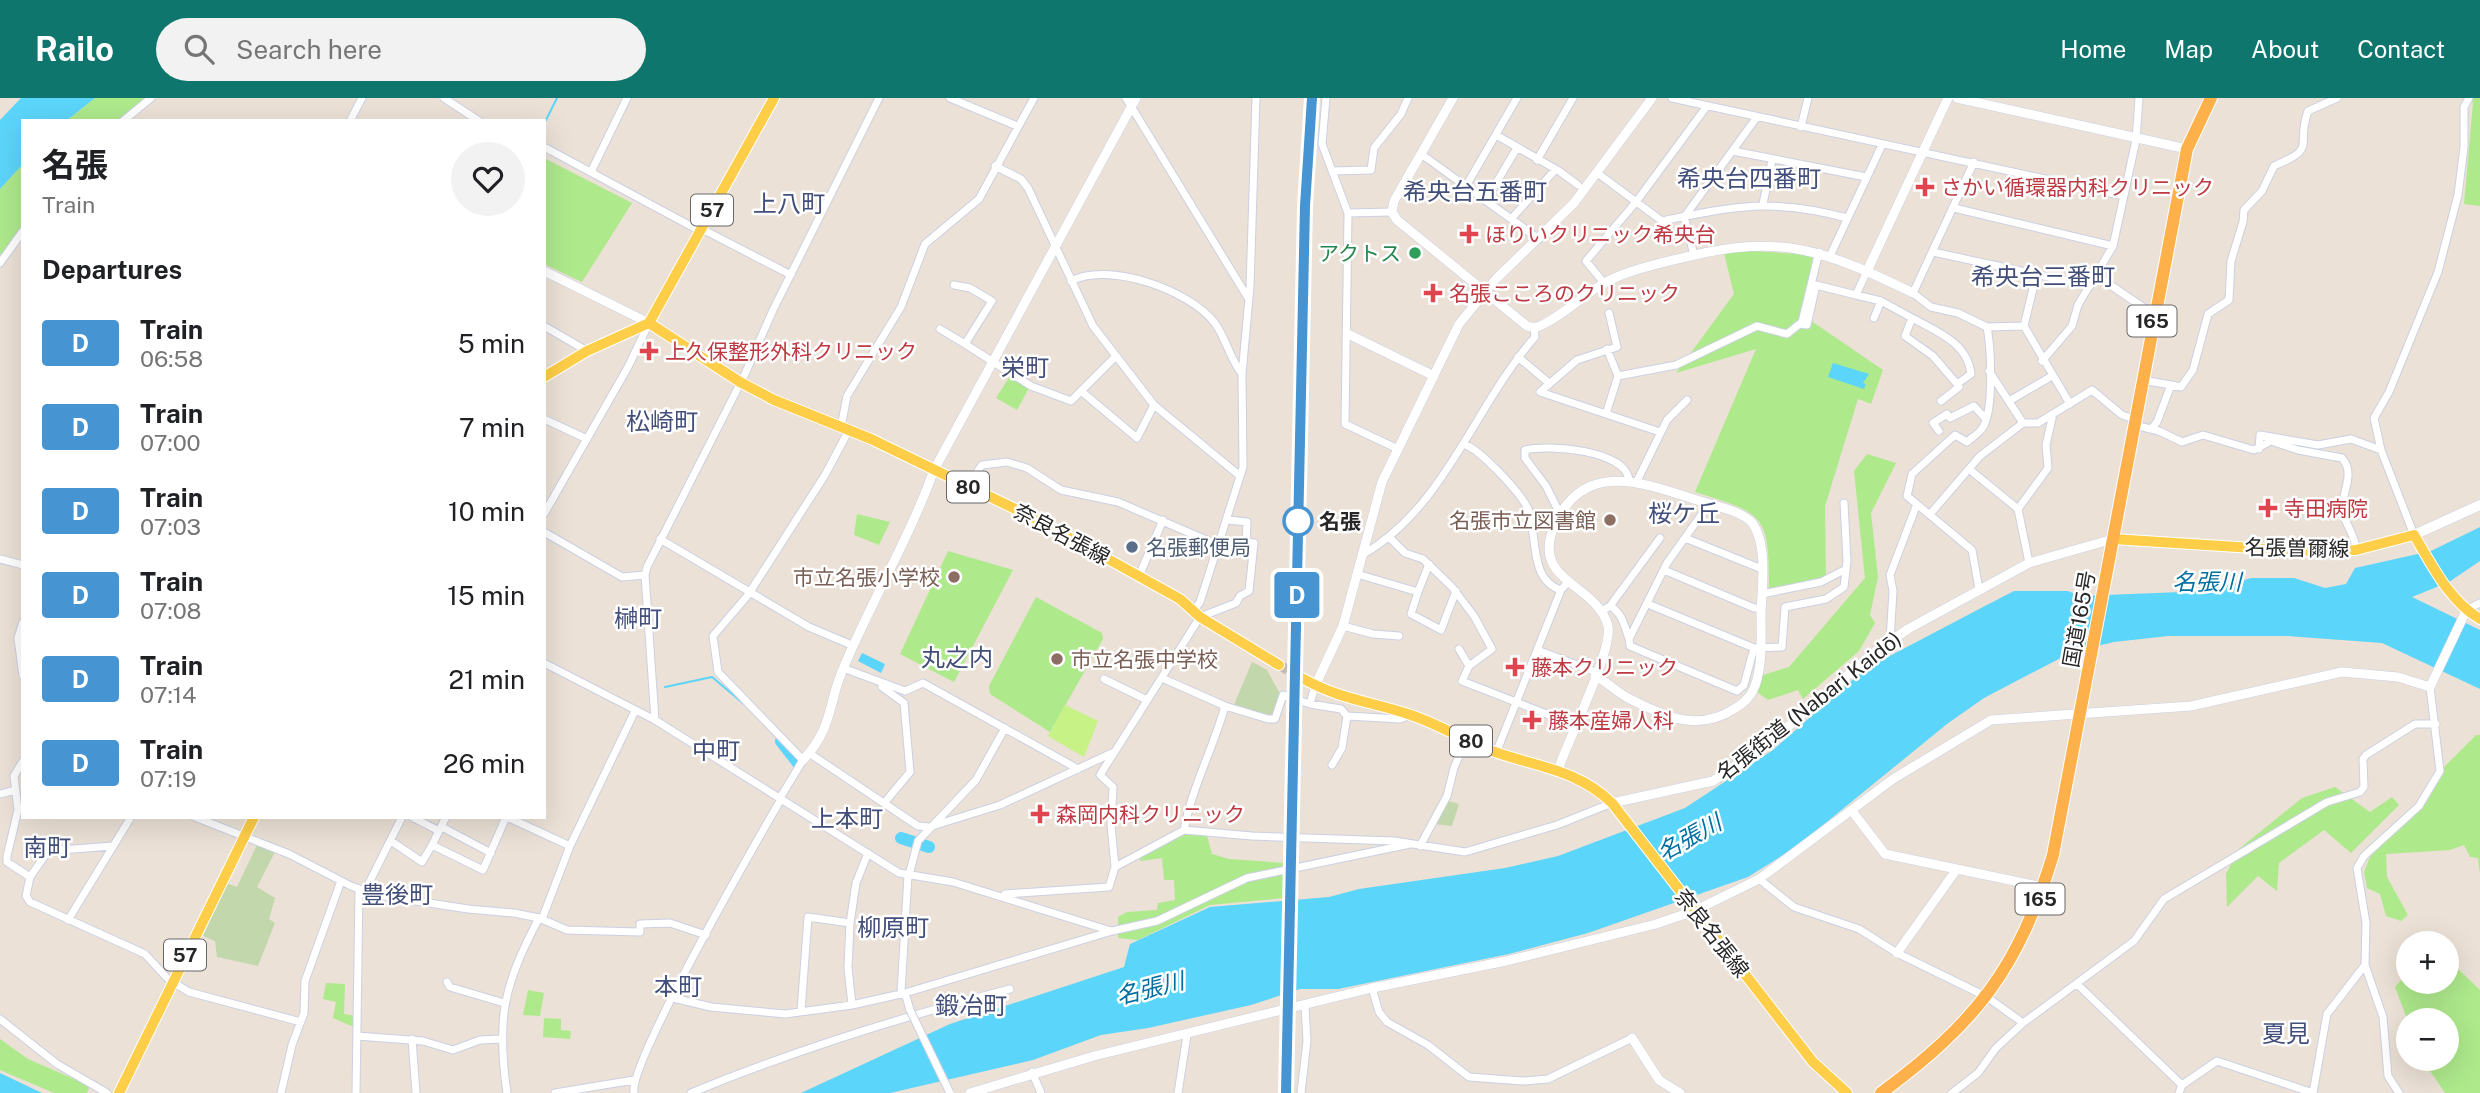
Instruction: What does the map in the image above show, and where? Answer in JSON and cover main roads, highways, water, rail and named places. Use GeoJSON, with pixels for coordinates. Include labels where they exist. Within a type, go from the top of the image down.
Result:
{"type":"FeatureCollection","features":[{"type":"Feature","properties":{"kind":"highway","name":"国道165号"},"geometry":{"type":"LineString","coordinates":[[1881,1093],[1938,1049],[1987,997],[2018,947],[2043,887],[2053,855],[2081,715],[2141,380],[2187,149],[2211,98]]}},
{"type":"Feature","properties":{"kind":"main road","name":"57"},"geometry":{"type":"LineString","coordinates":[[649,323],[774,98]]}},
{"type":"Feature","properties":{"kind":"main road"},"geometry":{"type":"LineString","coordinates":[[546,376],[587,351],[649,323]]}},
{"type":"Feature","properties":{"kind":"main road","name":"奈良名張線"},"geometry":{"type":"LineString","coordinates":[[649,323],[740,382],[774,400],[845,428],[1036,519],[1139,576],[1279,665]]}},
{"type":"Feature","properties":{"kind":"main road"},"geometry":{"type":"LineString","coordinates":[[2480,505],[2448,522],[2414,535],[2463,615],[2480,619]]}},
{"type":"Feature","properties":{"kind":"main road","name":"名張曽爾線"},"geometry":{"type":"LineString","coordinates":[[2112,544],[2265,550],[2356,550],[2414,535]]}},
{"type":"Feature","properties":{"kind":"main road","name":"奈良名張線"},"geometry":{"type":"LineString","coordinates":[[1300,677],[1353,701],[1412,715],[1496,753],[1558,770],[1591,784],[1612,803],[1813,1062],[1847,1093]]}},
{"type":"Feature","properties":{"kind":"main road","name":"57"},"geometry":{"type":"LineString","coordinates":[[119,1093],[253,819]]}},
{"type":"Feature","properties":{"kind":"water"},"geometry":{"type":"Polygon","coordinates":[[[21,98],[95,98],[69,119],[21,119],[21,166],[0,189],[0,120],[21,98]]]}},
{"type":"Feature","properties":{"kind":"water"},"geometry":{"type":"Polygon","coordinates":[[[1833,363],[1869,374],[1863,383],[1866,384],[1864,389],[1828,377],[1833,363]]]}},
{"type":"Feature","properties":{"kind":"water","name":"名張川"},"geometry":{"type":"Polygon","coordinates":[[[2480,527],[2480,561],[2449,582],[2412,597],[2480,630],[2480,689],[2382,643],[2287,636],[2168,636],[2114,642],[2072,652],[1984,698],[1947,724],[1796,847],[1748,877],[1588,933],[1509,954],[1338,989],[1300,989],[1251,1005],[1148,1028],[1101,1035],[1033,1060],[890,1093],[801,1093],[950,1024],[1124,967],[1130,944],[1210,907],[1329,897],[1359,889],[1505,868],[1558,856],[1685,808],[1773,750],[1865,669],[2014,591],[2068,591],[2080,596],[2207,591],[2251,578],[2294,578],[2325,588],[2346,584],[2355,568],[2431,551],[2480,527]]]}},
{"type":"Feature","properties":{"kind":"water"},"geometry":{"type":"Polygon","coordinates":[[[862,653],[885,664],[881,673],[858,661],[862,653]]]}},
{"type":"Feature","properties":{"kind":"water"},"geometry":{"type":"Polygon","coordinates":[[[0,1073],[42,1093],[0,1093],[0,1073]]]}},
{"type":"Feature","properties":{"kind":"waterway"},"geometry":{"type":"LineString","coordinates":[[546,120],[557,98]]}},
{"type":"Feature","properties":{"kind":"waterway"},"geometry":{"type":"LineString","coordinates":[[665,687],[712,677],[744,704]]}},
{"type":"Feature","properties":{"kind":"waterway"},"geometry":{"type":"LineString","coordinates":[[781,741],[798,763]]}},
{"type":"Feature","properties":{"kind":"waterway"},"geometry":{"type":"LineString","coordinates":[[901,838],[929,847]]}},
{"type":"Feature","properties":{"kind":"tunnel"},"geometry":{"type":"LineString","coordinates":[[1279,665],[1300,677]]}},
{"type":"Feature","properties":{"kind":"railway"},"geometry":{"type":"LineString","coordinates":[[1281,1093],[1301,207],[1308,98]]}},
{"type":"Feature","properties":{"kind":"train","name":"D"},"geometry":{"type":"LineString","coordinates":[[1286,1093],[1305,206],[1312,98]]}},
{"type":"Feature","properties":{"kind":"place","name":"さかい循環器内科クリニック"},"geometry":{"type":"Point","coordinates":[1925,187]}},
{"type":"Feature","properties":{"kind":"place","name":"ほりいクリニック希央台"},"geometry":{"type":"Point","coordinates":[1469,234]}},
{"type":"Feature","properties":{"kind":"place","name":"アクトス"},"geometry":{"type":"Point","coordinates":[1415,253]}},
{"type":"Feature","properties":{"kind":"place","name":"名張こころのクリニック"},"geometry":{"type":"Point","coordinates":[1433,293]}},
{"type":"Feature","properties":{"kind":"place","name":"上久保整形外科クリニック"},"geometry":{"type":"Point","coordinates":[649,351]}},
{"type":"Feature","properties":{"kind":"place","name":"寺田病院"},"geometry":{"type":"Point","coordinates":[2268,508]}},
{"type":"Feature","properties":{"kind":"place","name":"名張市立図書館"},"geometry":{"type":"Point","coordinates":[1610,520]}},
{"type":"Feature","properties":{"kind":"place","name":"名張"},"geometry":{"type":"Point","coordinates":[1298,521]}},
{"type":"Feature","properties":{"kind":"place","name":"名張郵便局"},"geometry":{"type":"Point","coordinates":[1132,547]}},
{"type":"Feature","properties":{"kind":"place","name":"市立名張小学校"},"geometry":{"type":"Point","coordinates":[954,577]}},
{"type":"Feature","properties":{"kind":"place","name":"市立名張中学校"},"geometry":{"type":"Point","coordinates":[1057,659]}},
{"type":"Feature","properties":{"kind":"place","name":"藤本クリニック"},"geometry":{"type":"Point","coordinates":[1515,667]}},
{"type":"Feature","properties":{"kind":"place","name":"藤本産婦人科"},"geometry":{"type":"Point","coordinates":[1532,720]}},
{"type":"Feature","properties":{"kind":"place","name":"森岡内科クリニック"},"geometry":{"type":"Point","coordinates":[1040,814]}},
{"type":"Feature","properties":{"kind":"district","name":"希央台四番町"},"geometry":{"type":"Point","coordinates":[1749,178]}},
{"type":"Feature","properties":{"kind":"district","name":"希央台五番町"},"geometry":{"type":"Point","coordinates":[1475,191]}},
{"type":"Feature","properties":{"kind":"district","name":"上八町"},"geometry":{"type":"Point","coordinates":[789,203]}},
{"type":"Feature","properties":{"kind":"district","name":"希央台三番町"},"geometry":{"type":"Point","coordinates":[2043,276]}},
{"type":"Feature","properties":{"kind":"district","name":"栄町"},"geometry":{"type":"Point","coordinates":[1025,367]}},
{"type":"Feature","properties":{"kind":"district","name":"松崎町"},"geometry":{"type":"Point","coordinates":[662,421]}},
{"type":"Feature","properties":{"kind":"district","name":"桜ケ丘"},"geometry":{"type":"Point","coordinates":[1684,513]}},
{"type":"Feature","properties":{"kind":"district","name":"榊町"},"geometry":{"type":"Point","coordinates":[638,618]}},
{"type":"Feature","properties":{"kind":"district","name":"丸之内"},"geometry":{"type":"Point","coordinates":[957,657]}},
{"type":"Feature","properties":{"kind":"district","name":"中町"},"geometry":{"type":"Point","coordinates":[716,750]}},
{"type":"Feature","properties":{"kind":"district","name":"上本町"},"geometry":{"type":"Point","coordinates":[847,818]}},
{"type":"Feature","properties":{"kind":"district","name":"南町"},"geometry":{"type":"Point","coordinates":[47,847]}},
{"type":"Feature","properties":{"kind":"district","name":"豊後町"},"geometry":{"type":"Point","coordinates":[397,894]}},
{"type":"Feature","properties":{"kind":"district","name":"柳原町"},"geometry":{"type":"Point","coordinates":[893,927]}},
{"type":"Feature","properties":{"kind":"district","name":"本町"},"geometry":{"type":"Point","coordinates":[678,986]}},
{"type":"Feature","properties":{"kind":"district","name":"鍛冶町"},"geometry":{"type":"Point","coordinates":[971,1005]}},
{"type":"Feature","properties":{"kind":"district","name":"夏見"},"geometry":{"type":"Point","coordinates":[2286,1033]}}]}
